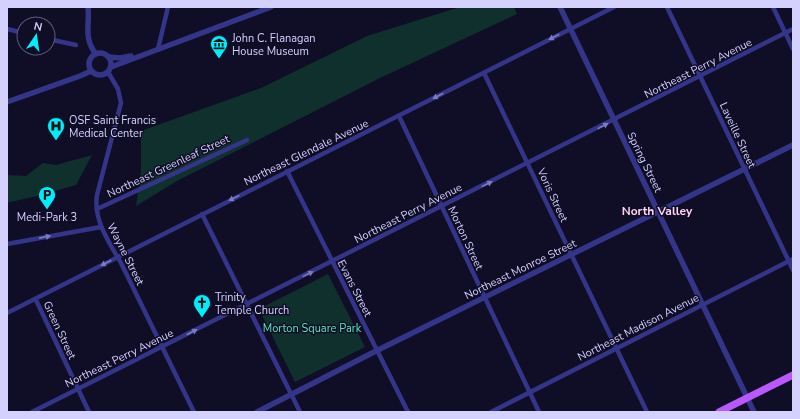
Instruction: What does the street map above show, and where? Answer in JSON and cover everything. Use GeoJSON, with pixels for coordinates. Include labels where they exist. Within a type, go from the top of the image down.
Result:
{"type":"FeatureCollection","features":[{"type":"Feature","properties":{"kind":"main road"},"geometry":{"type":"LineString","coordinates":[[719,412],[793,375]]}},
{"type":"Feature","properties":{"kind":"street"},"geometry":{"type":"LineString","coordinates":[[88,7],[88,37],[90,47],[96,54]]}},
{"type":"Feature","properties":{"kind":"street"},"geometry":{"type":"LineString","coordinates":[[158,49],[168,7]]}},
{"type":"Feature","properties":{"kind":"street"},"geometry":{"type":"LineString","coordinates":[[143,54],[120,58],[109,57],[103,53],[96,54],[90,58],[89,68],[96,75],[102,76],[110,70],[143,54],[271,7]]}},
{"type":"Feature","properties":{"kind":"street","name":"Spring Street"},"geometry":{"type":"LineString","coordinates":[[560,7],[754,412]]}},
{"type":"Feature","properties":{"kind":"street","name":"Northeast Glendale Avenue"},"geometry":{"type":"LineString","coordinates":[[7,313],[36,300],[117,257],[614,7]]}},
{"type":"Feature","properties":{"kind":"street","name":"Laveille Street"},"geometry":{"type":"LineString","coordinates":[[667,7],[744,170],[791,260],[793,270]]}},
{"type":"Feature","properties":{"kind":"street"},"geometry":{"type":"LineString","coordinates":[[773,7],[793,48]]}},
{"type":"Feature","properties":{"kind":"street","name":"Northeast Perry Avenue"},"geometry":{"type":"LineString","coordinates":[[32,412],[793,29]]}},
{"type":"Feature","properties":{"kind":"street"},"geometry":{"type":"LineString","coordinates":[[56,41],[76,45]]}},
{"type":"Feature","properties":{"kind":"street"},"geometry":{"type":"LineString","coordinates":[[109,57],[111,63],[110,70]]}},
{"type":"Feature","properties":{"kind":"street","name":"Wayne Street"},"geometry":{"type":"LineString","coordinates":[[110,70],[118,89],[121,104],[98,191],[96,209],[102,227],[194,412]]}},
{"type":"Feature","properties":{"kind":"street"},"geometry":{"type":"LineString","coordinates":[[7,102],[91,71]]}},
{"type":"Feature","properties":{"kind":"street","name":"Voris Street"},"geometry":{"type":"LineString","coordinates":[[484,73],[647,412]]}},
{"type":"Feature","properties":{"kind":"street","name":"Morton Street"},"geometry":{"type":"LineString","coordinates":[[398,116],[539,412]]}},
{"type":"Feature","properties":{"kind":"street","name":"Northeast Greenleaf Street"},"geometry":{"type":"LineString","coordinates":[[96,209],[247,140]]}},
{"type":"Feature","properties":{"kind":"street","name":"Northeast Monroe Street"},"geometry":{"type":"LineString","coordinates":[[257,412],[376,351],[744,170],[793,144]]}},
{"type":"Feature","properties":{"kind":"street","name":"Evans Street"},"geometry":{"type":"LineString","coordinates":[[287,171],[376,351],[408,412]]}},
{"type":"Feature","properties":{"kind":"street"},"geometry":{"type":"LineString","coordinates":[[202,214],[300,412]]}},
{"type":"Feature","properties":{"kind":"street"},"geometry":{"type":"LineString","coordinates":[[7,244],[102,227]]}},
{"type":"Feature","properties":{"kind":"street","name":"Northeast Madison Avenue"},"geometry":{"type":"LineString","coordinates":[[491,412],[791,260]]}},
{"type":"Feature","properties":{"kind":"street","name":"Green Street"},"geometry":{"type":"LineString","coordinates":[[36,300],[89,412]]}},
{"type":"Feature","properties":{"kind":"green space"},"geometry":{"type":"Polygon","coordinates":[[[460,7],[514,7],[517,14],[378,79],[177,181],[136,206],[141,172],[141,131],[261,88],[367,36],[460,7]]]}},
{"type":"Feature","properties":{"kind":"green space"},"geometry":{"type":"Polygon","coordinates":[[[92,155],[76,185],[7,203],[7,175],[26,176],[43,163],[56,165],[92,155]]]}},
{"type":"Feature","properties":{"kind":"green space","name":"Morton Square Park"},"geometry":{"type":"Polygon","coordinates":[[[328,274],[365,347],[295,382],[259,309],[328,274]]]}},
{"type":"Feature","properties":{"kind":"place","name":"John C. Flanagan House Museum"},"geometry":{"type":"Point","coordinates":[219,59]}},
{"type":"Feature","properties":{"kind":"place","name":"OSF Saint Francis Medical Center"},"geometry":{"type":"Point","coordinates":[56,141]}},
{"type":"Feature","properties":{"kind":"place","name":"Medi-Park 3"},"geometry":{"type":"Point","coordinates":[47,210]}},
{"type":"Feature","properties":{"kind":"place","name":"Trinity Temple Church"},"geometry":{"type":"Point","coordinates":[202,318]}},
{"type":"Feature","properties":{"kind":"district","name":"North Valley"},"geometry":{"type":"Point","coordinates":[657,211]}}]}
